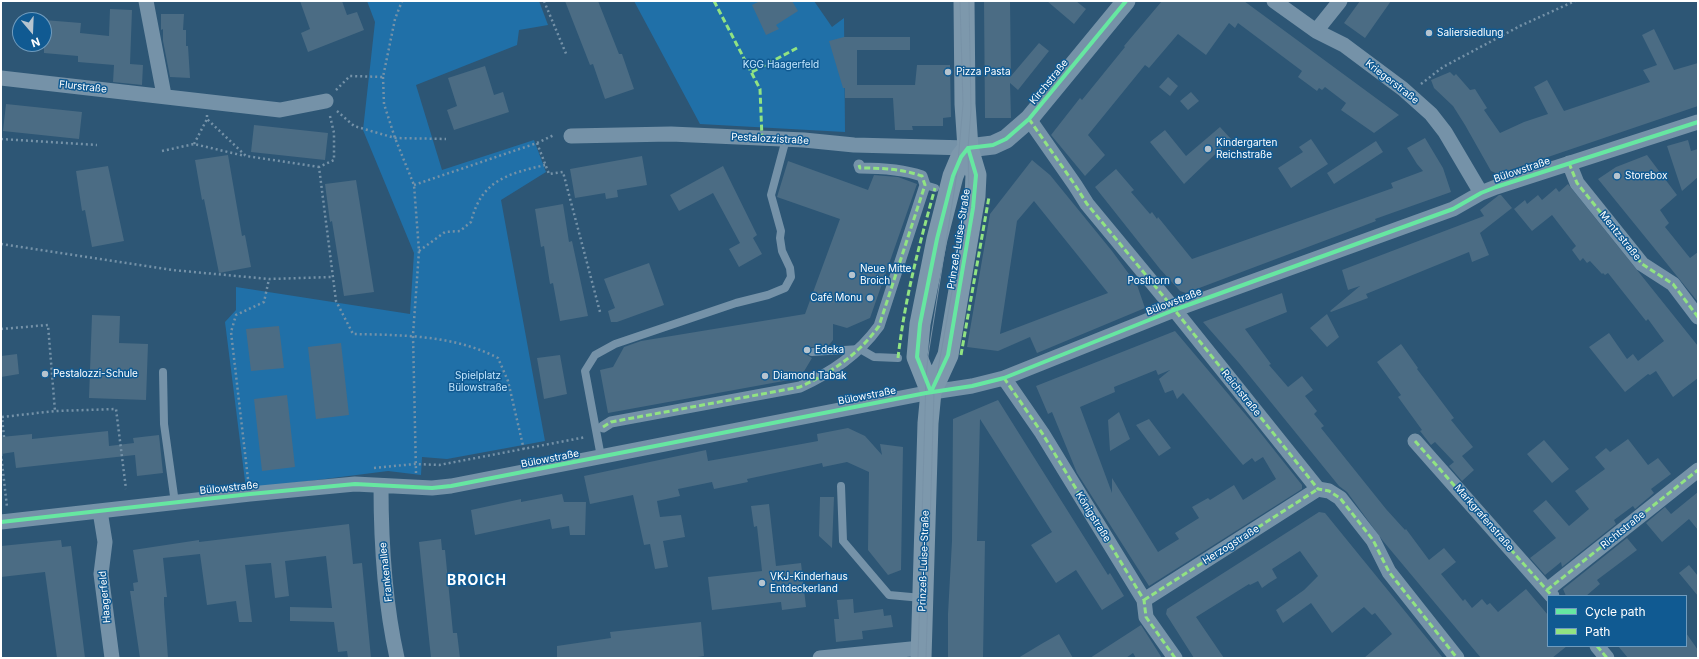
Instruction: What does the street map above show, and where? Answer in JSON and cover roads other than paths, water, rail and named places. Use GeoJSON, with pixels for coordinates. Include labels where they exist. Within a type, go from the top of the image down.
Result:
{"type":"FeatureCollection","features":[{"type":"Feature","properties":{"kind":"main road","name":"Prinzeß-Luise-Straße"},"geometry":{"type":"LineString","coordinates":[[921,653],[928,423],[931,392],[948,355],[973,208],[976,175],[968,148],[965,104],[964,1]]}},
{"type":"Feature","properties":{"kind":"main road","name":"Prinzeß-Luise-Straße"},"geometry":{"type":"LineString","coordinates":[[931,392],[917,357],[920,324],[937,239],[953,176],[961,157],[968,148]]}},
{"type":"Feature","properties":{"kind":"street"},"geometry":{"type":"LineString","coordinates":[[146,1],[164,96]]}},
{"type":"Feature","properties":{"kind":"street","name":"Kirchstraße"},"geometry":{"type":"LineString","coordinates":[[968,148],[993,145],[1006,139],[1029,119],[1126,1]]}},
{"type":"Feature","properties":{"kind":"street","name":"Kriegerstraße"},"geometry":{"type":"LineString","coordinates":[[1274,1],[1316,31],[1344,45],[1409,95],[1431,114],[1445,132],[1481,193]]}},
{"type":"Feature","properties":{"kind":"street"},"geometry":{"type":"LineString","coordinates":[[1316,31],[1340,1]]}},
{"type":"Feature","properties":{"kind":"street","name":"Flurstraße"},"geometry":{"type":"LineString","coordinates":[[1,78],[280,110],[326,101]]}},
{"type":"Feature","properties":{"kind":"street","name":"Reichstraße"},"geometry":{"type":"LineString","coordinates":[[1029,119],[1087,204],[1318,489]]}},
{"type":"Feature","properties":{"kind":"street","name":"Bülowstraße"},"geometry":{"type":"LineString","coordinates":[[1,522],[175,502],[356,484],[432,488],[451,486],[931,392],[972,386],[1004,378],[1174,310],[1453,209],[1481,193],[1698,122]]}},
{"type":"Feature","properties":{"kind":"street","name":"Pestalozzistraße"},"geometry":{"type":"LineString","coordinates":[[571,136],[671,134],[786,139],[854,145],[968,148]]}},
{"type":"Feature","properties":{"kind":"street","name":"Mentzstraße"},"geometry":{"type":"LineString","coordinates":[[1569,163],[1577,183],[1642,264],[1672,284],[1698,317]]}},
{"type":"Feature","properties":{"kind":"street"},"geometry":{"type":"LineString","coordinates":[[603,427],[611,422],[800,387],[820,378],[842,364],[866,343],[879,326],[930,186],[922,176],[911,172],[887,168],[860,168],[859,165]]}},
{"type":"Feature","properties":{"kind":"street","name":"Königstraße"},"geometry":{"type":"LineString","coordinates":[[1004,378],[1042,433],[1144,600],[1146,617],[1174,658]]}},
{"type":"Feature","properties":{"kind":"street","name":"Markgrafenstraße"},"geometry":{"type":"LineString","coordinates":[[1415,441],[1550,593]]}},
{"type":"Feature","properties":{"kind":"street","name":"Richtstraße"},"geometry":{"type":"LineString","coordinates":[[1550,593],[1698,470]]}},
{"type":"Feature","properties":{"kind":"street","name":"Frankenallee"},"geometry":{"type":"LineString","coordinates":[[381,486],[381,529],[392,637],[397,658]]}},
{"type":"Feature","properties":{"kind":"street"},"geometry":{"type":"LineString","coordinates":[[1318,489],[1329,491],[1340,498],[1373,540],[1390,572],[1457,658]]}},
{"type":"Feature","properties":{"kind":"street","name":"Herzogstraße"},"geometry":{"type":"LineString","coordinates":[[1144,600],[1318,489]]}},
{"type":"Feature","properties":{"kind":"street","name":"Haagerfeld"},"geometry":{"type":"LineString","coordinates":[[100,511],[105,542],[101,574],[112,658]]}},
{"type":"Feature","properties":{"kind":"street"},"geometry":{"type":"LineString","coordinates":[[1597,647],[1607,658]]}},
{"type":"Feature","properties":{"kind":"street"},"geometry":{"type":"LineString","coordinates":[[820,658],[921,653]]}},
{"type":"Feature","properties":{"kind":"lane"},"geometry":{"type":"LineString","coordinates":[[601,457],[585,371],[595,355],[615,344],[736,303],[768,295],[784,288],[791,277],[790,268],[782,251],[780,238],[781,231],[771,195],[786,139]]}},
{"type":"Feature","properties":{"kind":"lane"},"geometry":{"type":"LineString","coordinates":[[812,352],[860,349],[874,357],[898,358]]}},
{"type":"Feature","properties":{"kind":"lane"},"geometry":{"type":"LineString","coordinates":[[163,372],[164,424],[175,502]]}},
{"type":"Feature","properties":{"kind":"lane"},"geometry":{"type":"LineString","coordinates":[[841,486],[843,541],[889,595],[922,598]]}},
{"type":"Feature","properties":{"kind":"tram line"},"geometry":{"type":"LineString","coordinates":[[918,658],[926,378],[928,356],[957,173],[963,104],[960,1]]}},
{"type":"Feature","properties":{"kind":"tram line"},"geometry":{"type":"LineString","coordinates":[[926,658],[934,392],[969,196],[968,148],[971,110],[969,1]]}},
{"type":"Feature","properties":{"kind":"place","name":"Saliersiedlung"},"geometry":{"type":"Point","coordinates":[1429,33]}},
{"type":"Feature","properties":{"kind":"place","name":"Pizza Pasta"},"geometry":{"type":"Point","coordinates":[948,72]}},
{"type":"Feature","properties":{"kind":"place","name":"Kindergarten Reichstraße"},"geometry":{"type":"Point","coordinates":[1208,149]}},
{"type":"Feature","properties":{"kind":"place","name":"Storebox"},"geometry":{"type":"Point","coordinates":[1617,176]}},
{"type":"Feature","properties":{"kind":"place","name":"Neue Mitte Broich"},"geometry":{"type":"Point","coordinates":[852,275]}},
{"type":"Feature","properties":{"kind":"place","name":"Posthorn"},"geometry":{"type":"Point","coordinates":[1178,281]}},
{"type":"Feature","properties":{"kind":"place","name":"Café Monu"},"geometry":{"type":"Point","coordinates":[870,298]}},
{"type":"Feature","properties":{"kind":"place","name":"Edeka"},"geometry":{"type":"Point","coordinates":[807,350]}},
{"type":"Feature","properties":{"kind":"place","name":"Pestalozzi-Schule"},"geometry":{"type":"Point","coordinates":[45,374]}},
{"type":"Feature","properties":{"kind":"place","name":"Diamond Tabak"},"geometry":{"type":"Point","coordinates":[765,376]}},
{"type":"Feature","properties":{"kind":"place","name":"VKJ-Kinderhaus Entdeckerland"},"geometry":{"type":"Point","coordinates":[762,583]}},
{"type":"Feature","properties":{"kind":"district","name":"BROICH"},"geometry":{"type":"Point","coordinates":[477,581]}},
{"type":"Feature","properties":{"kind":"park label","name":"KGG Haagerfeld"},"geometry":{"type":"Point","coordinates":[781,65]}},
{"type":"Feature","properties":{"kind":"park label","name":"Spielplatz Bülowstraße"},"geometry":{"type":"Point","coordinates":[478,382]}}]}
